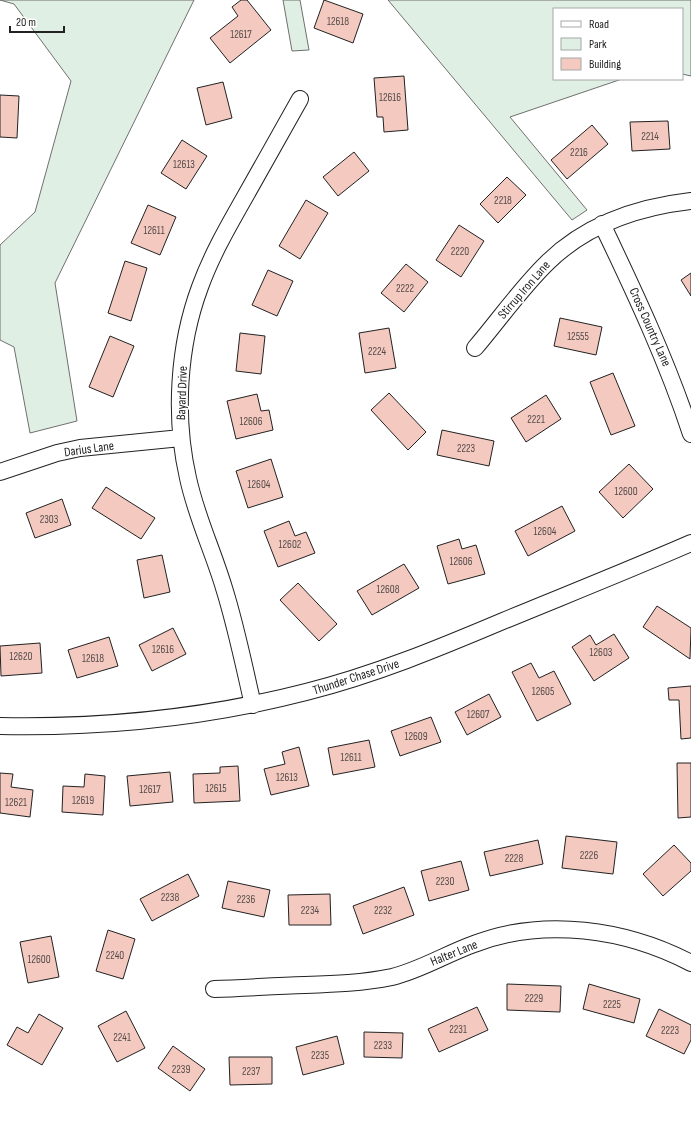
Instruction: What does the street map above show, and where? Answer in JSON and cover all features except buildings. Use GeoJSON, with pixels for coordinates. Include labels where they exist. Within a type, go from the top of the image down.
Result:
{"type":"FeatureCollection","features":[{"type":"Feature","properties":{"kind":"street","name":"Bayard Drive"},"geometry":{"type":"LineString","coordinates":[[253,704],[224,589],[200,520],[188,477],[182,438],[180,396],[183,355],[190,320],[199,288],[216,247],[300,99]]}},
{"type":"Feature","properties":{"kind":"street","name":"Stirrup Iron Lane"},"geometry":{"type":"LineString","coordinates":[[475,348],[549,261],[574,240],[602,224],[632,212],[662,204],[691,201]]}},
{"type":"Feature","properties":{"kind":"street","name":"Cross Country Lane"},"geometry":{"type":"LineString","coordinates":[[602,224],[667,366],[691,434]]}},
{"type":"Feature","properties":{"kind":"street","name":"Darius Lane"},"geometry":{"type":"LineString","coordinates":[[0,472],[58,453],[80,448],[182,438]]}},
{"type":"Feature","properties":{"kind":"street","name":"Thunder Chase Drive"},"geometry":{"type":"LineString","coordinates":[[0,726],[44,727],[118,724],[204,714],[306,692],[352,679],[421,655],[691,543]]}},
{"type":"Feature","properties":{"kind":"street","name":"Halter Lane"},"geometry":{"type":"LineString","coordinates":[[214,989],[361,983],[394,976],[426,965],[474,944],[504,935],[535,931],[590,931],[630,939],[671,953],[691,963]]}},
{"type":"Feature","properties":{"kind":"green space"},"geometry":{"type":"Polygon","coordinates":[[[0,0],[194,0],[55,283],[77,421],[30,433],[14,347],[0,340],[0,245],[35,212],[71,81],[14,4],[0,0]]]}},
{"type":"Feature","properties":{"kind":"green space"},"geometry":{"type":"Polygon","coordinates":[[[283,0],[300,0],[309,50],[292,51],[283,0]]]}},
{"type":"Feature","properties":{"kind":"green space"},"geometry":{"type":"Polygon","coordinates":[[[388,0],[691,0],[691,76],[683,74],[683,8],[553,8],[553,80],[619,80],[510,117],[587,210],[572,220],[388,0]]]}}]}
